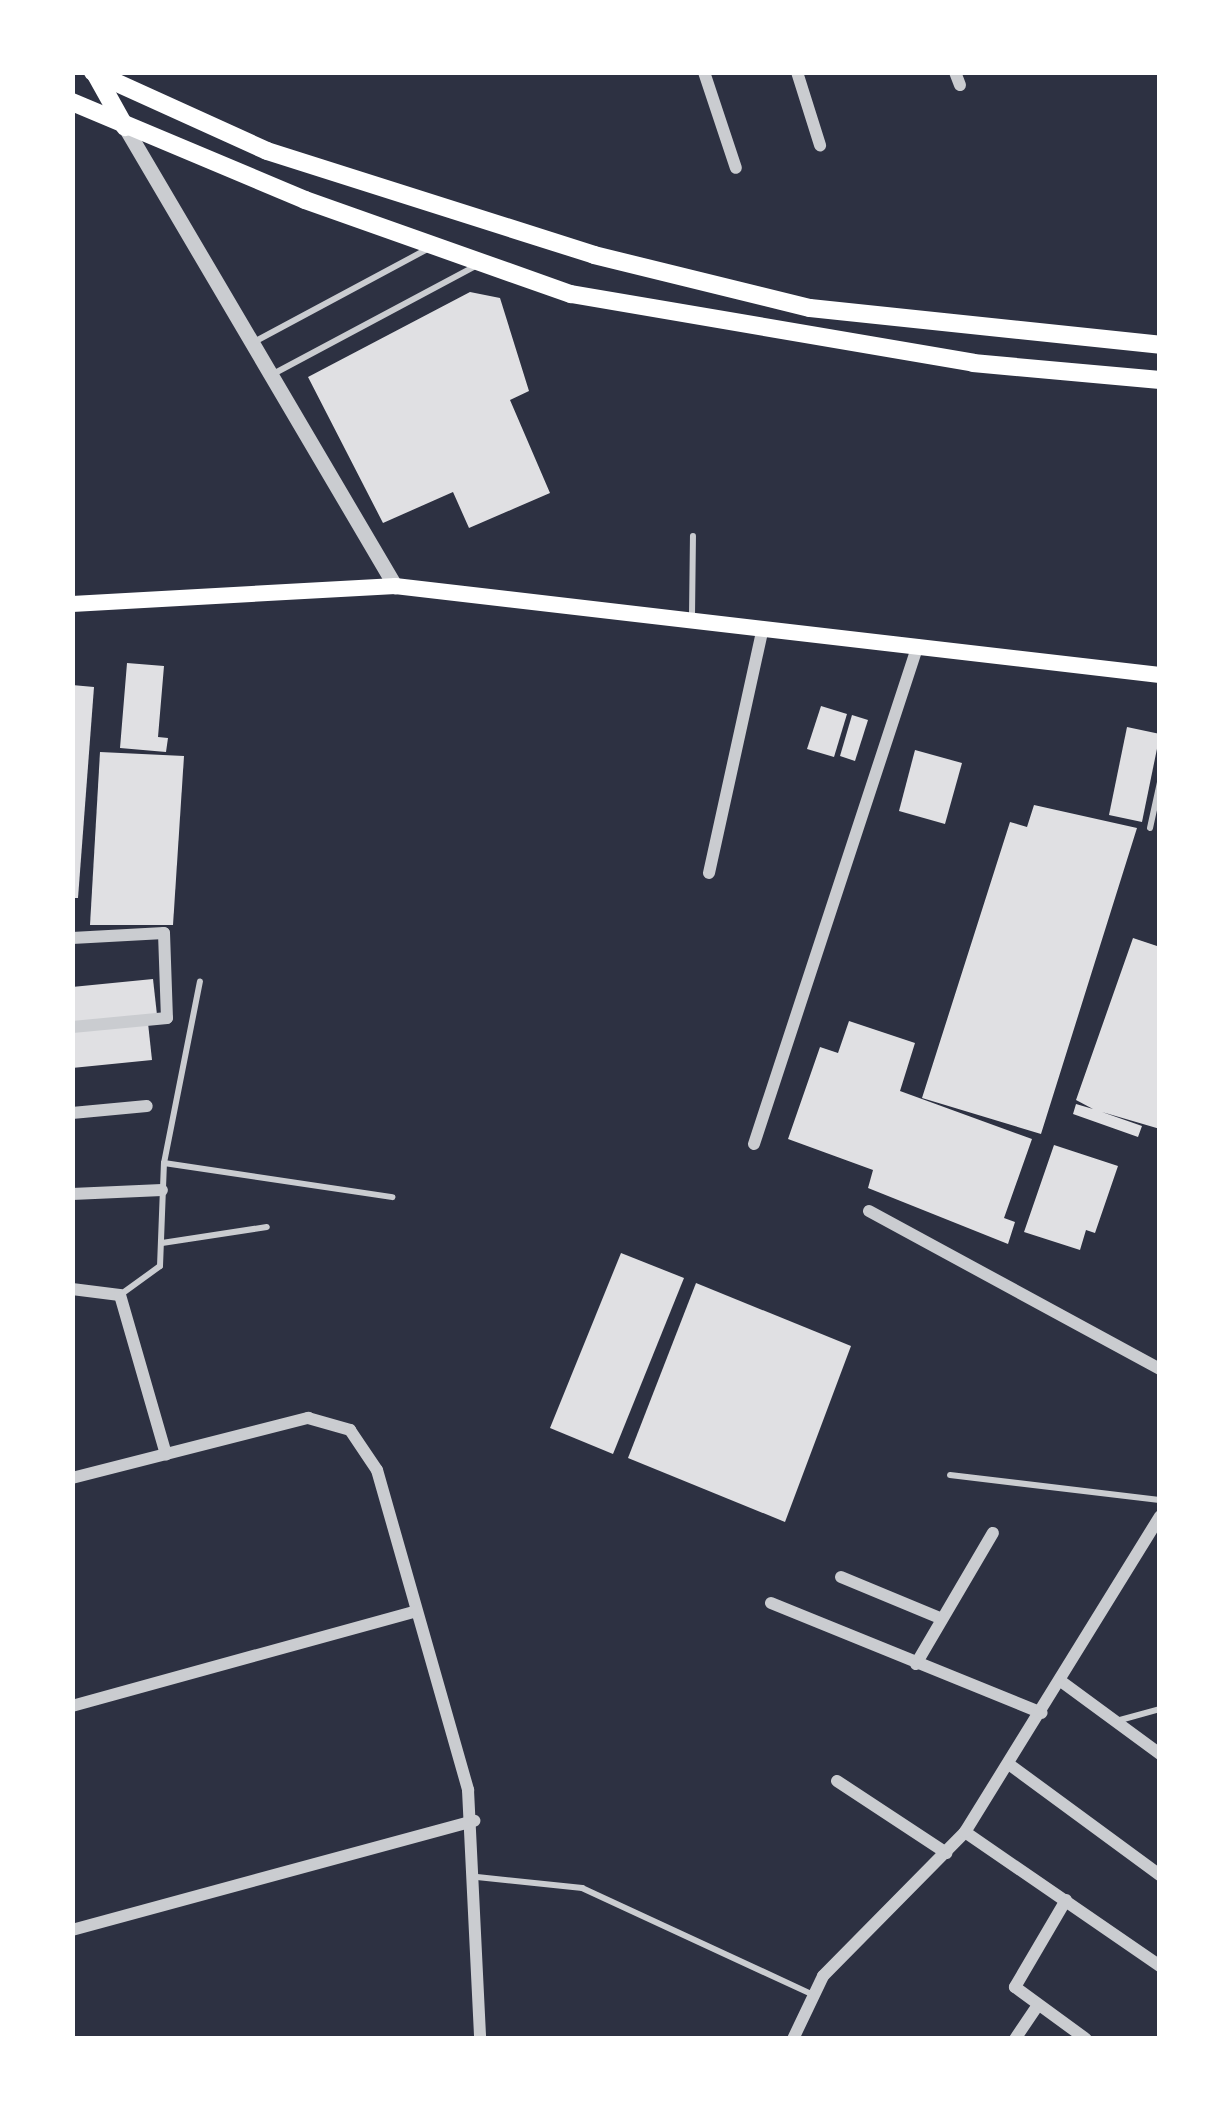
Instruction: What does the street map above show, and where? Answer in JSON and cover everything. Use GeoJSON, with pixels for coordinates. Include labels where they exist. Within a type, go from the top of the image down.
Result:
{"type":"FeatureCollection","features":[{"type":"Feature","properties":{"kind":"main road"},"geometry":{"type":"LineString","coordinates":[[94,72],[125,127]]}},
{"type":"Feature","properties":{"kind":"main road"},"geometry":{"type":"LineString","coordinates":[[94,72],[267,151],[594,256],[810,308],[1160,344]]}},
{"type":"Feature","properties":{"kind":"main road"},"geometry":{"type":"LineString","coordinates":[[72,102],[431,248],[571,294],[928,356],[1160,380]]}},
{"type":"Feature","properties":{"kind":"main road"},"geometry":{"type":"LineString","coordinates":[[72,604],[395,586],[1160,675]]}},
{"type":"Feature","properties":{"kind":"street"},"geometry":{"type":"LineString","coordinates":[[704,72],[736,168]]}},
{"type":"Feature","properties":{"kind":"street"},"geometry":{"type":"LineString","coordinates":[[796,72],[820,145]]}},
{"type":"Feature","properties":{"kind":"street"},"geometry":{"type":"LineString","coordinates":[[125,127],[395,586]]}},
{"type":"Feature","properties":{"kind":"street"},"geometry":{"type":"LineString","coordinates":[[709,873],[763,628]]}},
{"type":"Feature","properties":{"kind":"street"},"geometry":{"type":"LineString","coordinates":[[754,1144],[918,645]]}},
{"type":"Feature","properties":{"kind":"street"},"geometry":{"type":"LineString","coordinates":[[72,938],[164,933],[167,1018],[72,1027]]}},
{"type":"Feature","properties":{"kind":"street"},"geometry":{"type":"LineString","coordinates":[[72,1113],[147,1106]]}},
{"type":"Feature","properties":{"kind":"street"},"geometry":{"type":"LineString","coordinates":[[72,1194],[162,1190]]}},
{"type":"Feature","properties":{"kind":"street"},"geometry":{"type":"LineString","coordinates":[[869,1211],[1160,1369]]}},
{"type":"Feature","properties":{"kind":"street"},"geometry":{"type":"LineString","coordinates":[[72,1288],[120,1295],[166,1454]]}},
{"type":"Feature","properties":{"kind":"street"},"geometry":{"type":"LineString","coordinates":[[72,1478],[308,1418],[350,1430],[376,1470],[474,1821],[480,2039]]}},
{"type":"Feature","properties":{"kind":"street"},"geometry":{"type":"LineString","coordinates":[[793,2039],[809,1993],[965,1832],[1062,1682],[1160,1516]]}},
{"type":"Feature","properties":{"kind":"street"},"geometry":{"type":"LineString","coordinates":[[916,1664],[993,1533]]}},
{"type":"Feature","properties":{"kind":"street"},"geometry":{"type":"LineString","coordinates":[[841,1577],[940,1618]]}},
{"type":"Feature","properties":{"kind":"street"},"geometry":{"type":"LineString","coordinates":[[771,1604],[1042,1713]]}},
{"type":"Feature","properties":{"kind":"street"},"geometry":{"type":"LineString","coordinates":[[72,1706],[416,1611]]}},
{"type":"Feature","properties":{"kind":"street"},"geometry":{"type":"LineString","coordinates":[[1062,1682],[1160,1754]]}},
{"type":"Feature","properties":{"kind":"street"},"geometry":{"type":"LineString","coordinates":[[1010,1765],[1160,1875]]}},
{"type":"Feature","properties":{"kind":"street"},"geometry":{"type":"LineString","coordinates":[[838,1781],[946,1853]]}},
{"type":"Feature","properties":{"kind":"street"},"geometry":{"type":"LineString","coordinates":[[72,1930],[474,1821]]}},
{"type":"Feature","properties":{"kind":"street"},"geometry":{"type":"LineString","coordinates":[[965,1832],[1160,1966]]}},
{"type":"Feature","properties":{"kind":"street"},"geometry":{"type":"LineString","coordinates":[[1066,1900],[1016,1977],[1021,1995],[1086,2039]]}},
{"type":"Feature","properties":{"kind":"street"},"geometry":{"type":"LineString","coordinates":[[1015,2039],[1037,2006]]}},
{"type":"Feature","properties":{"kind":"lane"},"geometry":{"type":"LineString","coordinates":[[254,342],[431,248]]}},
{"type":"Feature","properties":{"kind":"lane"},"geometry":{"type":"LineString","coordinates":[[272,374],[477,265]]}},
{"type":"Feature","properties":{"kind":"lane"},"geometry":{"type":"LineString","coordinates":[[692,619],[693,536]]}},
{"type":"Feature","properties":{"kind":"lane"},"geometry":{"type":"LineString","coordinates":[[1150,828],[1160,782]]}},
{"type":"Feature","properties":{"kind":"lane"},"geometry":{"type":"LineString","coordinates":[[120,1295],[160,1266],[164,1163],[200,982]]}},
{"type":"Feature","properties":{"kind":"lane"},"geometry":{"type":"LineString","coordinates":[[164,1163],[392,1197]]}},
{"type":"Feature","properties":{"kind":"lane"},"geometry":{"type":"LineString","coordinates":[[162,1243],[266,1227]]}},
{"type":"Feature","properties":{"kind":"lane"},"geometry":{"type":"LineString","coordinates":[[950,1475],[1160,1500]]}},
{"type":"Feature","properties":{"kind":"lane"},"geometry":{"type":"LineString","coordinates":[[1117,1720],[1160,1709]]}},
{"type":"Feature","properties":{"kind":"lane"},"geometry":{"type":"LineString","coordinates":[[477,1877],[582,1888],[809,1993]]}},
{"type":"Feature","properties":{"kind":"building"},"geometry":{"type":"Polygon","coordinates":[[[470,292],[500,298],[529,391],[510,400],[550,493],[469,528],[453,492],[383,523],[308,377],[470,292]]]}},
{"type":"Feature","properties":{"kind":"building"},"geometry":{"type":"Polygon","coordinates":[[[127,663],[164,666],[158,737],[168,738],[166,752],[120,748],[127,663]]]}},
{"type":"Feature","properties":{"kind":"building"},"geometry":{"type":"Polygon","coordinates":[[[72,685],[94,687],[78,898],[72,898],[72,685]]]}},
{"type":"Feature","properties":{"kind":"building"},"geometry":{"type":"Polygon","coordinates":[[[821,706],[847,714],[834,757],[807,749],[821,706]]]}},
{"type":"Feature","properties":{"kind":"building"},"geometry":{"type":"Polygon","coordinates":[[[852,715],[868,720],[855,761],[840,756],[852,715]]]}},
{"type":"Feature","properties":{"kind":"building"},"geometry":{"type":"Polygon","coordinates":[[[1127,727],[1160,734],[1142,822],[1109,815],[1127,727]]]}},
{"type":"Feature","properties":{"kind":"building"},"geometry":{"type":"Polygon","coordinates":[[[915,750],[962,763],[945,824],[899,811],[915,750]]]}},
{"type":"Feature","properties":{"kind":"building"},"geometry":{"type":"Polygon","coordinates":[[[100,752],[184,756],[173,925],[90,925],[100,752]]]}},
{"type":"Feature","properties":{"kind":"building"},"geometry":{"type":"Polygon","coordinates":[[[1034,805],[1137,828],[1041,1134],[922,1098],[1010,822],[1027,827],[1034,805]]]}},
{"type":"Feature","properties":{"kind":"building"},"geometry":{"type":"Polygon","coordinates":[[[1133,938],[1160,947],[1160,1129],[1102,1112],[1142,1126],[1138,1137],[1073,1114],[1076,1104],[1093,1109],[1076,1100],[1133,938]]]}},
{"type":"Feature","properties":{"kind":"building"},"geometry":{"type":"Polygon","coordinates":[[[153,979],[157,1015],[72,1024],[72,987],[153,979]]]}},
{"type":"Feature","properties":{"kind":"building"},"geometry":{"type":"Polygon","coordinates":[[[849,1021],[915,1043],[900,1091],[1032,1139],[1004,1218],[1015,1222],[1008,1244],[868,1188],[873,1170],[788,1139],[820,1047],[838,1053],[849,1021]]]}},
{"type":"Feature","properties":{"kind":"building"},"geometry":{"type":"Polygon","coordinates":[[[148,1023],[152,1060],[72,1068],[72,1030],[148,1023]]]}},
{"type":"Feature","properties":{"kind":"building"},"geometry":{"type":"Polygon","coordinates":[[[1054,1145],[1118,1166],[1095,1233],[1086,1230],[1080,1250],[1024,1232],[1054,1145]]]}},
{"type":"Feature","properties":{"kind":"building"},"geometry":{"type":"Polygon","coordinates":[[[621,1253],[684,1278],[613,1454],[550,1428],[621,1253]]]}},
{"type":"Feature","properties":{"kind":"building"},"geometry":{"type":"Polygon","coordinates":[[[696,1283],[851,1346],[785,1522],[628,1458],[696,1283]]]}}]}
